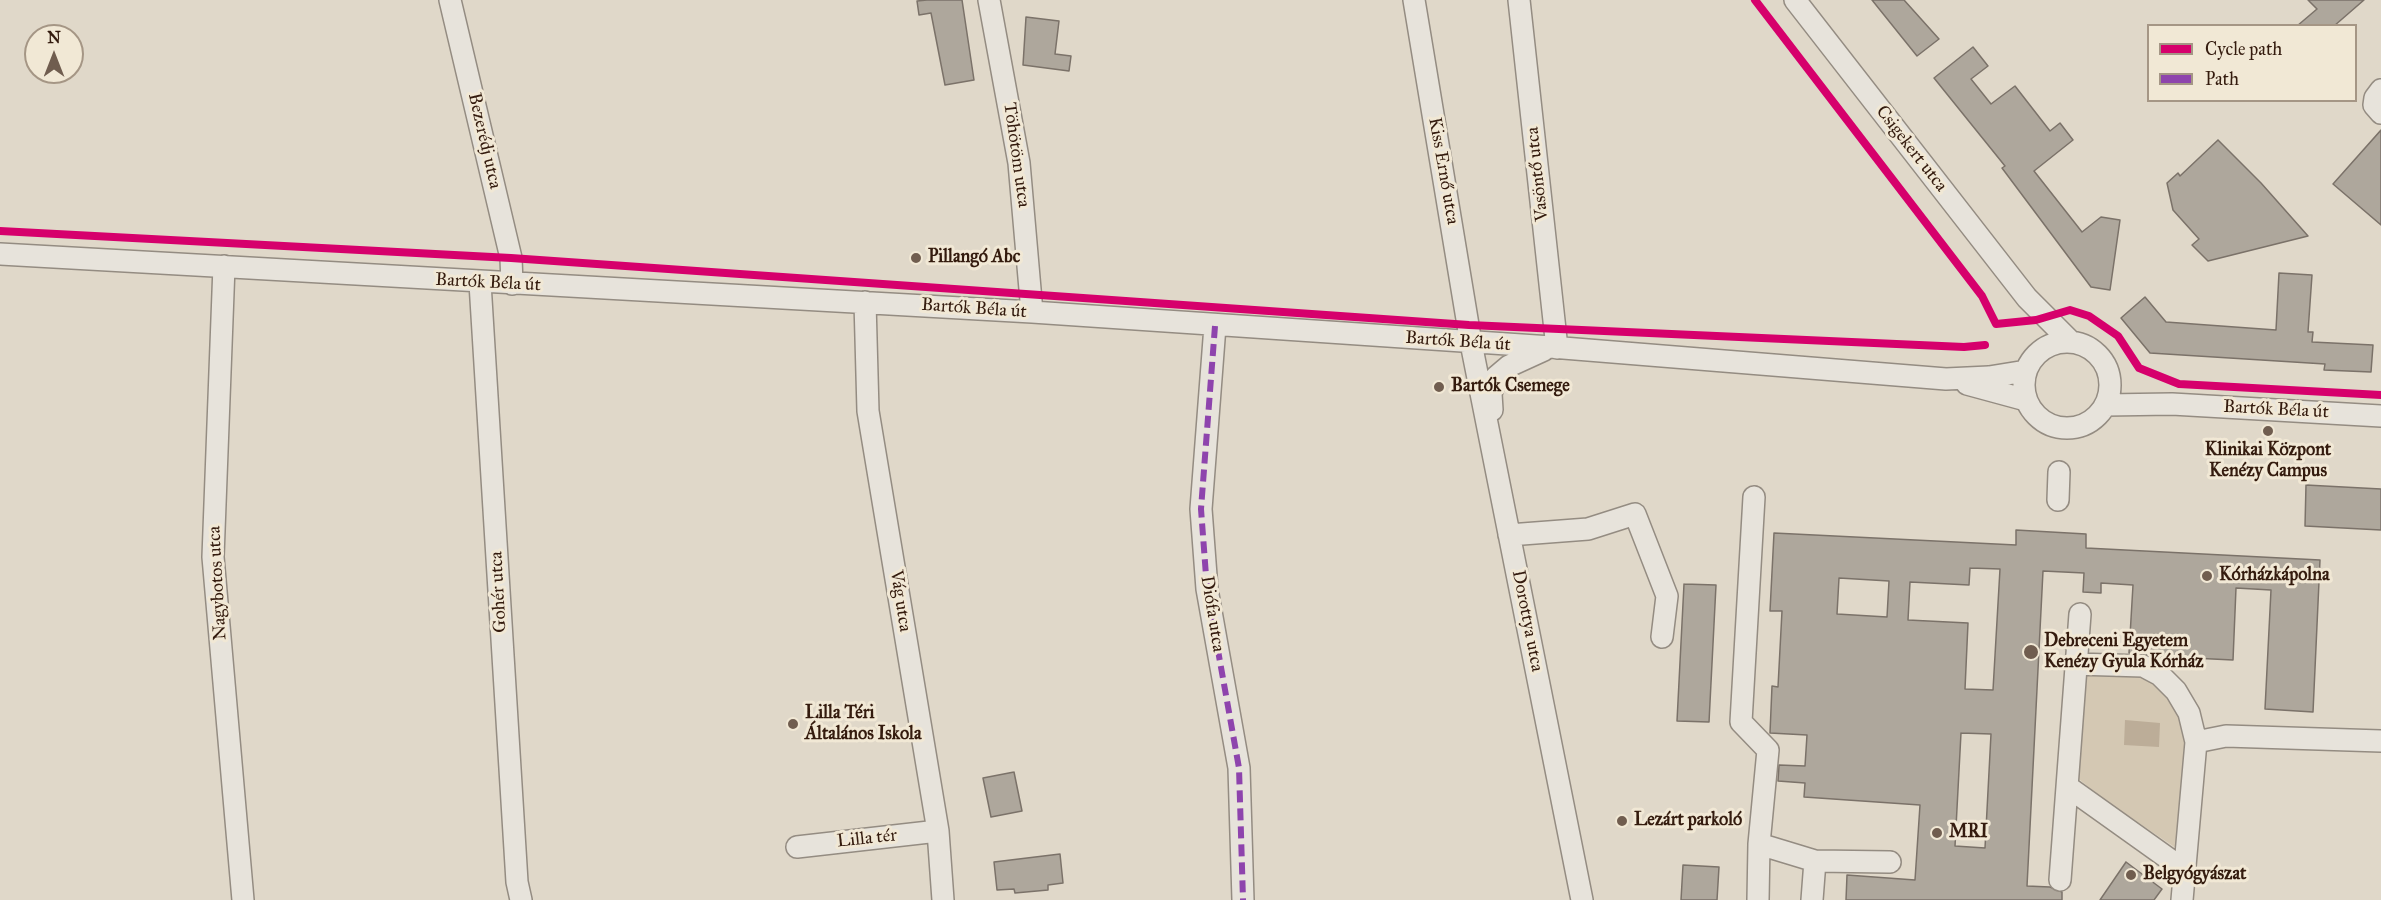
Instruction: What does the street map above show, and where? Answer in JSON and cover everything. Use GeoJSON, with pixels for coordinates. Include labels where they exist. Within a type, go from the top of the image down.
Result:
{"type":"FeatureCollection","features":[{"type":"Feature","properties":{"kind":"street","name":"Bezerédj utca"},"geometry":{"type":"LineString","coordinates":[[450,0],[512,258],[512,284]]}},
{"type":"Feature","properties":{"kind":"street","name":"Töhötöm utca"},"geometry":{"type":"LineString","coordinates":[[989,0],[1019,163],[1032,312]]}},
{"type":"Feature","properties":{"kind":"street","name":"Kiss Ernő utca"},"geometry":{"type":"LineString","coordinates":[[1414,0],[1471,342]]}},
{"type":"Feature","properties":{"kind":"street","name":"Vasöntő utca"},"geometry":{"type":"LineString","coordinates":[[1519,0],[1554,348]]}},
{"type":"Feature","properties":{"kind":"street","name":"Csigekert utca"},"geometry":{"type":"LineString","coordinates":[[1795,0],[2027,298]]}},
{"type":"Feature","properties":{"kind":"street"},"geometry":{"type":"LineString","coordinates":[[2381,90],[2375,98],[2374,105],[2381,113]]}},
{"type":"Feature","properties":{"kind":"street","name":"Bartók Béla út"},"geometry":{"type":"LineString","coordinates":[[0,254],[480,283],[1032,312],[1946,378]]}},
{"type":"Feature","properties":{"kind":"street","name":"Nagybotos utca"},"geometry":{"type":"LineString","coordinates":[[224,266],[213,557],[243,900]]}},
{"type":"Feature","properties":{"kind":"street","name":"Gohér utca"},"geometry":{"type":"LineString","coordinates":[[480,283],[517,882],[521,900]]}},
{"type":"Feature","properties":{"kind":"street"},"geometry":{"type":"LineString","coordinates":[[2027,298],[2071,342]]}},
{"type":"Feature","properties":{"kind":"street"},"geometry":{"type":"LineString","coordinates":[[2027,298],[2044,348]]}},
{"type":"Feature","properties":{"kind":"street","name":"Vág utca"},"geometry":{"type":"LineString","coordinates":[[865,302],[868,411],[938,831],[943,900]]}},
{"type":"Feature","properties":{"kind":"street","name":"Diófa utca"},"geometry":{"type":"LineString","coordinates":[[1215,326],[1201,508],[1207,589],[1239,768],[1243,900]]}},
{"type":"Feature","properties":{"kind":"street","name":"Dorottya utca"},"geometry":{"type":"LineString","coordinates":[[1471,342],[1582,900]]}},
{"type":"Feature","properties":{"kind":"street"},"geometry":{"type":"LineString","coordinates":[[2071,342],[2085,345],[2097,353],[2110,377],[2110,392],[2106,405],[2097,416],[2084,425],[2058,427],[2044,422],[2033,412],[2026,400],[2024,387],[2026,371],[2044,348],[2071,342]]}},
{"type":"Feature","properties":{"kind":"street"},"geometry":{"type":"LineString","coordinates":[[1492,444],[1491,394],[1496,377],[1509,366],[1554,348]]}},
{"type":"Feature","properties":{"kind":"street"},"geometry":{"type":"LineString","coordinates":[[1946,378],[1989,377],[2026,371]]}},
{"type":"Feature","properties":{"kind":"street"},"geometry":{"type":"LineString","coordinates":[[2110,377],[2140,394],[2172,404]]}},
{"type":"Feature","properties":{"kind":"street"},"geometry":{"type":"LineString","coordinates":[[1946,378],[2026,400]]}},
{"type":"Feature","properties":{"kind":"street","name":"Bartók Béla út"},"geometry":{"type":"LineString","coordinates":[[2172,404],[2381,416]]}},
{"type":"Feature","properties":{"kind":"street"},"geometry":{"type":"LineString","coordinates":[[2106,405],[2172,404]]}},
{"type":"Feature","properties":{"kind":"street"},"geometry":{"type":"LineString","coordinates":[[2058,500],[2059,472]]}},
{"type":"Feature","properties":{"kind":"street"},"geometry":{"type":"LineString","coordinates":[[1754,497],[1741,722],[1768,750],[1759,844],[1758,900]]}},
{"type":"Feature","properties":{"kind":"street"},"geometry":{"type":"LineString","coordinates":[[1509,534],[1588,529],[1635,514],[1667,596],[1662,637]]}},
{"type":"Feature","properties":{"kind":"street"},"geometry":{"type":"LineString","coordinates":[[2060,880],[2080,614]]}},
{"type":"Feature","properties":{"kind":"street"},"geometry":{"type":"LineString","coordinates":[[2076,664],[2143,666],[2160,675],[2176,691],[2189,713],[2196,742],[2182,900]]}},
{"type":"Feature","properties":{"kind":"street"},"geometry":{"type":"LineString","coordinates":[[2196,742],[2226,736],[2381,741]]}},
{"type":"Feature","properties":{"kind":"street"},"geometry":{"type":"LineString","coordinates":[[2068,787],[2183,869]]}},
{"type":"Feature","properties":{"kind":"street","name":"Lilla tér"},"geometry":{"type":"LineString","coordinates":[[797,847],[938,831]]}},
{"type":"Feature","properties":{"kind":"street"},"geometry":{"type":"LineString","coordinates":[[1759,844],[1815,861],[1890,862]]}},
{"type":"Feature","properties":{"kind":"street"},"geometry":{"type":"LineString","coordinates":[[1812,900],[1815,861]]}},
{"type":"Feature","properties":{"kind":"shaded area"},"geometry":{"type":"Polygon","coordinates":[[[2082,671],[2146,674],[2166,687],[2184,715],[2189,749],[2176,848],[2103,799],[2074,775],[2082,671]]]}},
{"type":"Feature","properties":{"kind":"shaded area"},"geometry":{"type":"Polygon","coordinates":[[[2125,720],[2160,723],[2159,747],[2124,745],[2125,720]]]}},
{"type":"Feature","properties":{"kind":"building"},"geometry":{"type":"Polygon","coordinates":[[[962,0],[974,80],[945,85],[931,13],[919,15],[917,1],[962,0]]]}},
{"type":"Feature","properties":{"kind":"building"},"geometry":{"type":"Polygon","coordinates":[[[1872,0],[1904,0],[1939,39],[1917,56],[1872,0]]]}},
{"type":"Feature","properties":{"kind":"building"},"geometry":{"type":"Polygon","coordinates":[[[2308,0],[2364,0],[2336,24],[2299,24],[2317,9],[2308,0]]]}},
{"type":"Feature","properties":{"kind":"building"},"geometry":{"type":"Polygon","coordinates":[[[1026,17],[1059,21],[1055,54],[1071,56],[1069,71],[1023,65],[1026,17]]]}},
{"type":"Feature","properties":{"kind":"building"},"geometry":{"type":"Polygon","coordinates":[[[1973,47],[1988,66],[1971,79],[1991,104],[2015,86],[2050,131],[2060,123],[2073,140],[2034,171],[2082,232],[2101,217],[2120,220],[2110,290],[2091,287],[2002,168],[2005,166],[1934,78],[1973,47]]]}},
{"type":"Feature","properties":{"kind":"building"},"geometry":{"type":"Polygon","coordinates":[[[2381,130],[2381,225],[2333,184],[2381,130]]]}},
{"type":"Feature","properties":{"kind":"building"},"geometry":{"type":"Polygon","coordinates":[[[2218,140],[2261,183],[2308,236],[2208,261],[2192,245],[2199,239],[2173,210],[2167,183],[2178,173],[2180,176],[2218,140]]]}},
{"type":"Feature","properties":{"kind":"building"},"geometry":{"type":"Polygon","coordinates":[[[2279,273],[2312,275],[2308,332],[2313,332],[2312,342],[2373,345],[2371,372],[2324,370],[2325,364],[2150,353],[2121,318],[2145,297],[2166,322],[2276,330],[2279,273]]]}},
{"type":"Feature","properties":{"kind":"building"},"geometry":{"type":"Polygon","coordinates":[[[2306,485],[2381,489],[2381,530],[2305,526],[2306,485]]]}},
{"type":"Feature","properties":{"kind":"building"},"geometry":{"type":"Polygon","coordinates":[[[2016,530],[2086,534],[2086,548],[2320,560],[2313,712],[2265,709],[2271,590],[2236,588],[2233,660],[2151,656],[2129,653],[2133,585],[2101,583],[2101,593],[2083,592],[2084,573],[2043,571],[2027,886],[2050,887],[2062,892],[2062,900],[1846,900],[1847,875],[1915,880],[1920,805],[1804,797],[1805,783],[1778,781],[1779,765],[1805,766],[1807,735],[1770,733],[1772,686],[1778,687],[1782,611],[1770,611],[1774,533],[2016,545],[2016,530]],[[1970,568],[1969,585],[1910,582],[1908,620],[1968,623],[1965,689],[1993,690],[2000,569],[1970,568]],[[1839,578],[1837,614],[1887,617],[1889,581],[1839,578]],[[1961,733],[1955,846],[1985,848],[1991,734],[1961,733]]]}},
{"type":"Feature","properties":{"kind":"building"},"geometry":{"type":"Polygon","coordinates":[[[1684,584],[1716,585],[1709,722],[1677,721],[1684,584]]]}},
{"type":"Feature","properties":{"kind":"building"},"geometry":{"type":"Polygon","coordinates":[[[1014,772],[1022,811],[991,817],[983,778],[1014,772]]]}},
{"type":"Feature","properties":{"kind":"building"},"geometry":{"type":"Polygon","coordinates":[[[1060,854],[1063,883],[1048,885],[1048,890],[1015,893],[1014,889],[997,890],[994,862],[1060,854]]]}},
{"type":"Feature","properties":{"kind":"building","name":"Belgyógyászat"},"geometry":{"type":"Polygon","coordinates":[[[2126,862],[2162,889],[2154,900],[2100,900],[2126,862]]]}},
{"type":"Feature","properties":{"kind":"building"},"geometry":{"type":"Polygon","coordinates":[[[1683,865],[1719,867],[1717,900],[1681,900],[1683,865]]]}},
{"type":"Feature","properties":{"kind":"marked path"},"geometry":{"type":"LineString","coordinates":[[1215,326],[1201,509],[1207,589],[1239,768],[1243,900]]}},
{"type":"Feature","properties":{"kind":"cycle path"},"geometry":{"type":"LineString","coordinates":[[1755,0],[1982,296],[1996,324],[2036,320],[2070,310],[2089,316],[2118,336],[2139,368],[2179,384],[2381,395]]}},
{"type":"Feature","properties":{"kind":"cycle path"},"geometry":{"type":"LineString","coordinates":[[0,231],[511,258],[1469,325],[1964,347],[1985,345]]}},
{"type":"Feature","properties":{"kind":"place","name":"Pillangó Abc"},"geometry":{"type":"Point","coordinates":[916,258]}},
{"type":"Feature","properties":{"kind":"place","name":"Bartók Csemege"},"geometry":{"type":"Point","coordinates":[1439,387]}},
{"type":"Feature","properties":{"kind":"place","name":"Klinikai Központ Kenézy Campus"},"geometry":{"type":"Point","coordinates":[2268,431]}},
{"type":"Feature","properties":{"kind":"place","name":"Kórházkápolna"},"geometry":{"type":"Point","coordinates":[2207,576]}},
{"type":"Feature","properties":{"kind":"place","name":"Debreceni Egyetem Kenézy Gyula Kórház"},"geometry":{"type":"Point","coordinates":[2031,652]}},
{"type":"Feature","properties":{"kind":"place","name":"Lilla Téri Általános Iskola"},"geometry":{"type":"Point","coordinates":[793,724]}},
{"type":"Feature","properties":{"kind":"place","name":"Lezárt parkoló"},"geometry":{"type":"Point","coordinates":[1622,821]}},
{"type":"Feature","properties":{"kind":"place","name":"MRI"},"geometry":{"type":"Point","coordinates":[1937,833]}},
{"type":"Feature","properties":{"kind":"place","name":"Belgyógyászat"},"geometry":{"type":"Point","coordinates":[2131,875]}}]}
